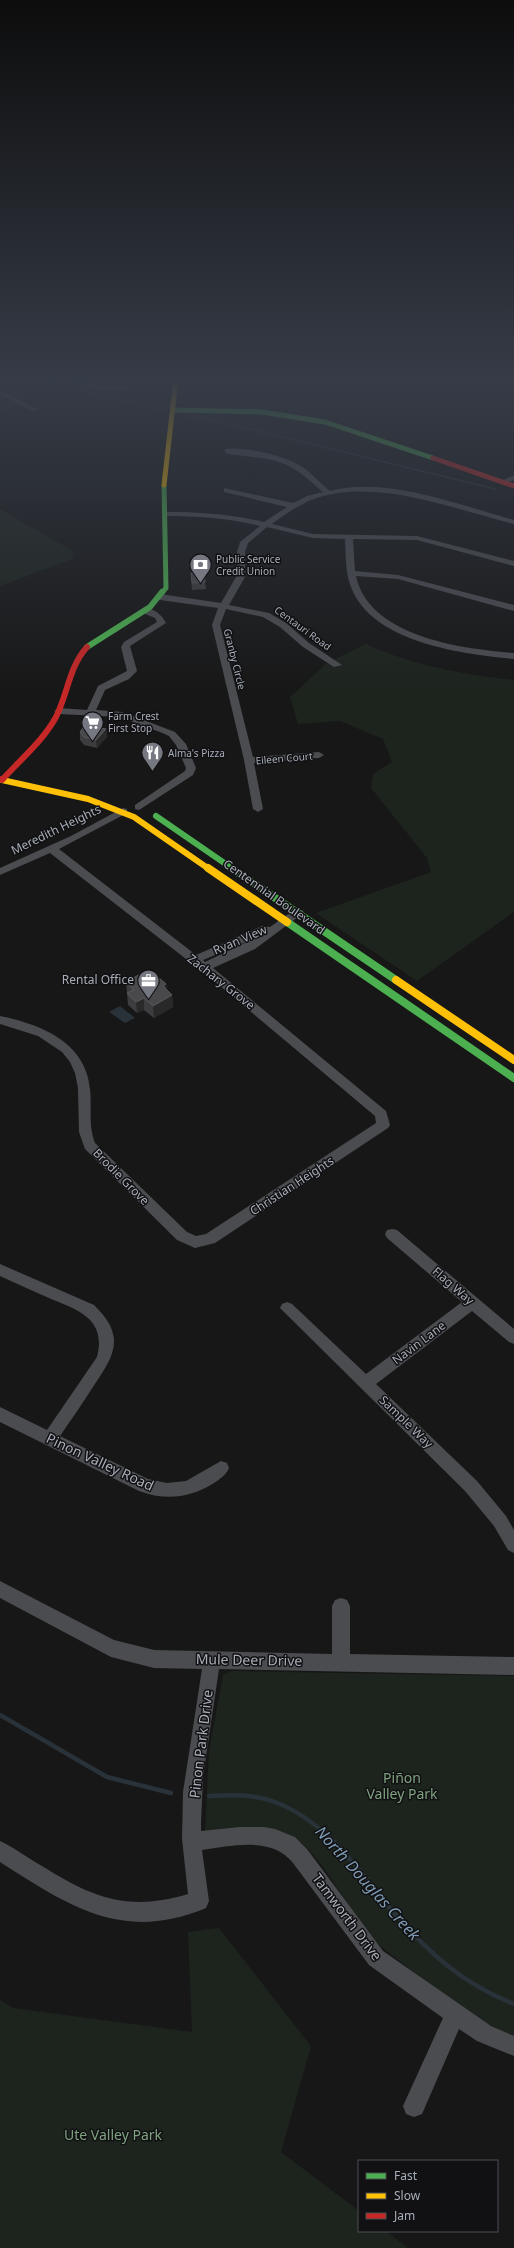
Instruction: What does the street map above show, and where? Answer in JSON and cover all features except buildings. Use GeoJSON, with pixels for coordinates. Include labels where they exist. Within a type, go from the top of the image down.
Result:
{"type":"FeatureCollection","features":[{"type":"Feature","properties":{"kind":"main road"},"geometry":{"type":"LineString","coordinates":[[1,779],[53,723],[59,711],[72,668],[79,655],[98,638],[146,611],[160,597],[167,584],[164,483]]}},
{"type":"Feature","properties":{"kind":"main road"},"geometry":{"type":"LineString","coordinates":[[0,769],[24,774]]}},
{"type":"Feature","properties":{"kind":"main road","name":"Centennial Boulevard"},"geometry":{"type":"LineString","coordinates":[[1,779],[88,799],[123,812],[157,831],[514,1078]]}},
{"type":"Feature","properties":{"kind":"main road","name":"Centennial Boulevard"},"geometry":{"type":"LineString","coordinates":[[136,805],[169,824],[514,1060]]}},
{"type":"Feature","properties":{"kind":"street"},"geometry":{"type":"LineString","coordinates":[[317,483],[328,493]]}},
{"type":"Feature","properties":{"kind":"street"},"geometry":{"type":"LineString","coordinates":[[227,490],[294,506]]}},
{"type":"Feature","properties":{"kind":"street","name":"Granby Circle"},"geometry":{"type":"LineString","coordinates":[[258,809],[249,760],[216,632],[216,621],[240,580],[243,545],[267,525],[294,506],[328,493],[339,494],[366,490],[393,492],[514,522]]}},
{"type":"Feature","properties":{"kind":"street"},"geometry":{"type":"LineString","coordinates":[[166,514],[224,515],[304,535],[417,538],[514,564]]}},
{"type":"Feature","properties":{"kind":"street"},"geometry":{"type":"LineString","coordinates":[[349,537],[352,573],[357,593],[361,600],[374,613],[392,626],[418,637],[446,646],[478,652],[514,656]]}},
{"type":"Feature","properties":{"kind":"street"},"geometry":{"type":"LineString","coordinates":[[352,573],[393,576],[514,608]]}},
{"type":"Feature","properties":{"kind":"street","name":"Centauri Road"},"geometry":{"type":"LineString","coordinates":[[160,597],[258,612],[273,618],[300,641],[337,665]]}},
{"type":"Feature","properties":{"kind":"street"},"geometry":{"type":"LineString","coordinates":[[91,712],[97,694],[104,686],[126,678],[132,672],[125,647],[127,644],[162,623],[158,616],[146,611]]}},
{"type":"Feature","properties":{"kind":"street"},"geometry":{"type":"LineString","coordinates":[[59,711],[91,712],[129,716],[172,734],[181,744],[191,768],[189,773],[136,805]]}},
{"type":"Feature","properties":{"kind":"street","name":"Eileen Court"},"geometry":{"type":"LineString","coordinates":[[249,760],[319,755]]}},
{"type":"Feature","properties":{"kind":"street","name":"Meredith Heights"},"geometry":{"type":"LineString","coordinates":[[0,872],[123,812]]}},
{"type":"Feature","properties":{"kind":"street","name":"Zachary Grove"},"geometry":{"type":"LineString","coordinates":[[50,848],[204,967],[381,1114],[384,1122]]}},
{"type":"Feature","properties":{"kind":"street","name":"Ryan View"},"geometry":{"type":"LineString","coordinates":[[204,967],[251,946],[298,912]]}},
{"type":"Feature","properties":{"kind":"street","name":"Ryan View"},"geometry":{"type":"LineString","coordinates":[[194,960],[286,920]]}},
{"type":"Feature","properties":{"kind":"street","name":"Brodie Grove"},"geometry":{"type":"LineString","coordinates":[[0,1020],[15,1022],[45,1033],[70,1053],[80,1072],[84,1086],[84,1128],[90,1146],[182,1236],[195,1242]]}},
{"type":"Feature","properties":{"kind":"street","name":"Christian Heights"},"geometry":{"type":"LineString","coordinates":[[195,1242],[210,1239],[381,1128],[384,1122]]}},
{"type":"Feature","properties":{"kind":"street","name":"Flag Way"},"geometry":{"type":"LineString","coordinates":[[392,1234],[514,1338]]}},
{"type":"Feature","properties":{"kind":"street"},"geometry":{"type":"LineString","coordinates":[[0,1270],[88,1309],[96,1315],[106,1330],[108,1349],[104,1359],[50,1438]]}},
{"type":"Feature","properties":{"kind":"street","name":"Navin Lane"},"geometry":{"type":"LineString","coordinates":[[366,1383],[473,1302]]}},
{"type":"Feature","properties":{"kind":"street","name":"Sample Way"},"geometry":{"type":"LineString","coordinates":[[287,1308],[472,1486],[500,1521],[514,1545]]}},
{"type":"Feature","properties":{"kind":"street","name":"Pinon Valley Road"},"geometry":{"type":"LineString","coordinates":[[0,1414],[145,1486],[158,1490],[174,1492],[189,1489],[203,1483],[222,1468]]}},
{"type":"Feature","properties":{"kind":"street","name":"Mule Deer Drive"},"geometry":{"type":"LineString","coordinates":[[0,1589],[96,1641],[123,1652],[154,1659],[341,1661],[514,1666]]}},
{"type":"Feature","properties":{"kind":"street"},"geometry":{"type":"LineString","coordinates":[[341,1606],[341,1661]]}},
{"type":"Feature","properties":{"kind":"street","name":"Pinon Park Drive"},"geometry":{"type":"LineString","coordinates":[[0,1852],[71,1895],[103,1908],[143,1913],[161,1911],[199,1901],[193,1863],[194,1778],[212,1659]]}},
{"type":"Feature","properties":{"kind":"street","name":"Tamworth Drive"},"geometry":{"type":"LineString","coordinates":[[193,1841],[268,1837],[284,1842],[296,1851],[308,1866],[376,1958],[484,2034],[514,2046]]}},
{"type":"Feature","properties":{"kind":"street"},"geometry":{"type":"LineString","coordinates":[[414,2106],[455,2015]]}},
{"type":"Feature","properties":{"kind":"green space"},"geometry":{"type":"Polygon","coordinates":[[[0,509],[71,550],[74,555],[72,559],[0,586],[0,509]]]}},
{"type":"Feature","properties":{"kind":"green space"},"geometry":{"type":"Polygon","coordinates":[[[366,644],[402,658],[438,668],[514,680],[514,912],[417,981],[316,913],[431,872],[427,858],[371,788],[373,774],[392,762],[383,739],[340,721],[298,724],[290,697],[327,663],[366,644]]]}},
{"type":"Feature","properties":{"kind":"green space","name":"Piñon Valley Park"},"geometry":{"type":"Polygon","coordinates":[[[232,1671],[514,1676],[514,2038],[488,2024],[451,2000],[377,1943],[356,1917],[324,1869],[302,1843],[290,1835],[271,1830],[249,1829],[205,1831],[209,1751],[223,1675],[232,1671]]]}},
{"type":"Feature","properties":{"kind":"green space","name":"Ute Valley Park"},"geometry":{"type":"Polygon","coordinates":[[[219,1928],[311,2046],[281,2152],[358,2210],[358,2232],[387,2232],[408,2248],[0,2248],[0,2000],[13,2008],[192,2032],[188,1932],[219,1928]]]}},
{"type":"Feature","properties":{"kind":"shaded area"},"geometry":{"type":"Polygon","coordinates":[[[120,1006],[135,1018],[125,1023],[109,1012],[120,1006]]]}},
{"type":"Feature","properties":{"kind":"waterway"},"geometry":{"type":"LineString","coordinates":[[470,483],[495,489]]}},
{"type":"Feature","properties":{"kind":"waterway","name":"North Douglas Creek"},"geometry":{"type":"LineString","coordinates":[[0,1715],[107,1777],[171,1793]]}},
{"type":"Feature","properties":{"kind":"waterway","name":"North Douglas Creek"},"geometry":{"type":"LineString","coordinates":[[209,1796],[225,1795],[257,1797],[272,1801],[292,1810],[309,1821],[326,1834],[341,1849],[408,1929],[435,1955],[463,1977],[479,1987],[514,2004]]}},
{"type":"Feature","properties":{"kind":"traffic: fast"},"geometry":{"type":"LineString","coordinates":[[87,647],[150,607],[166,588],[164,485]]}},
{"type":"Feature","properties":{"kind":"traffic: fast"},"geometry":{"type":"LineString","coordinates":[[156,816],[396,980]]}},
{"type":"Feature","properties":{"kind":"traffic: fast"},"geometry":{"type":"LineString","coordinates":[[287,922],[514,1078]]}},
{"type":"Feature","properties":{"kind":"traffic: slow"},"geometry":{"type":"LineString","coordinates":[[2,780],[88,799],[134,817],[287,922]]}},
{"type":"Feature","properties":{"kind":"traffic: slow"},"geometry":{"type":"LineString","coordinates":[[396,980],[514,1060]]}},
{"type":"Feature","properties":{"kind":"traffic: jam"},"geometry":{"type":"LineString","coordinates":[[505,483],[514,486]]}},
{"type":"Feature","properties":{"kind":"traffic: jam"},"geometry":{"type":"LineString","coordinates":[[0,779],[2,780],[51,726],[60,708],[75,662],[87,647]]}},
{"type":"Feature","properties":{"kind":"place","name":"Public Service Credit Union"},"geometry":{"type":"Point","coordinates":[200,584]}},
{"type":"Feature","properties":{"kind":"place","name":"Farm Crest First Stop"},"geometry":{"type":"Point","coordinates":[92,742]}},
{"type":"Feature","properties":{"kind":"place","name":"Alma's Pizza"},"geometry":{"type":"Point","coordinates":[153,772]}},
{"type":"Feature","properties":{"kind":"place","name":"Rental Office"},"geometry":{"type":"Point","coordinates":[149,1000]}}]}
